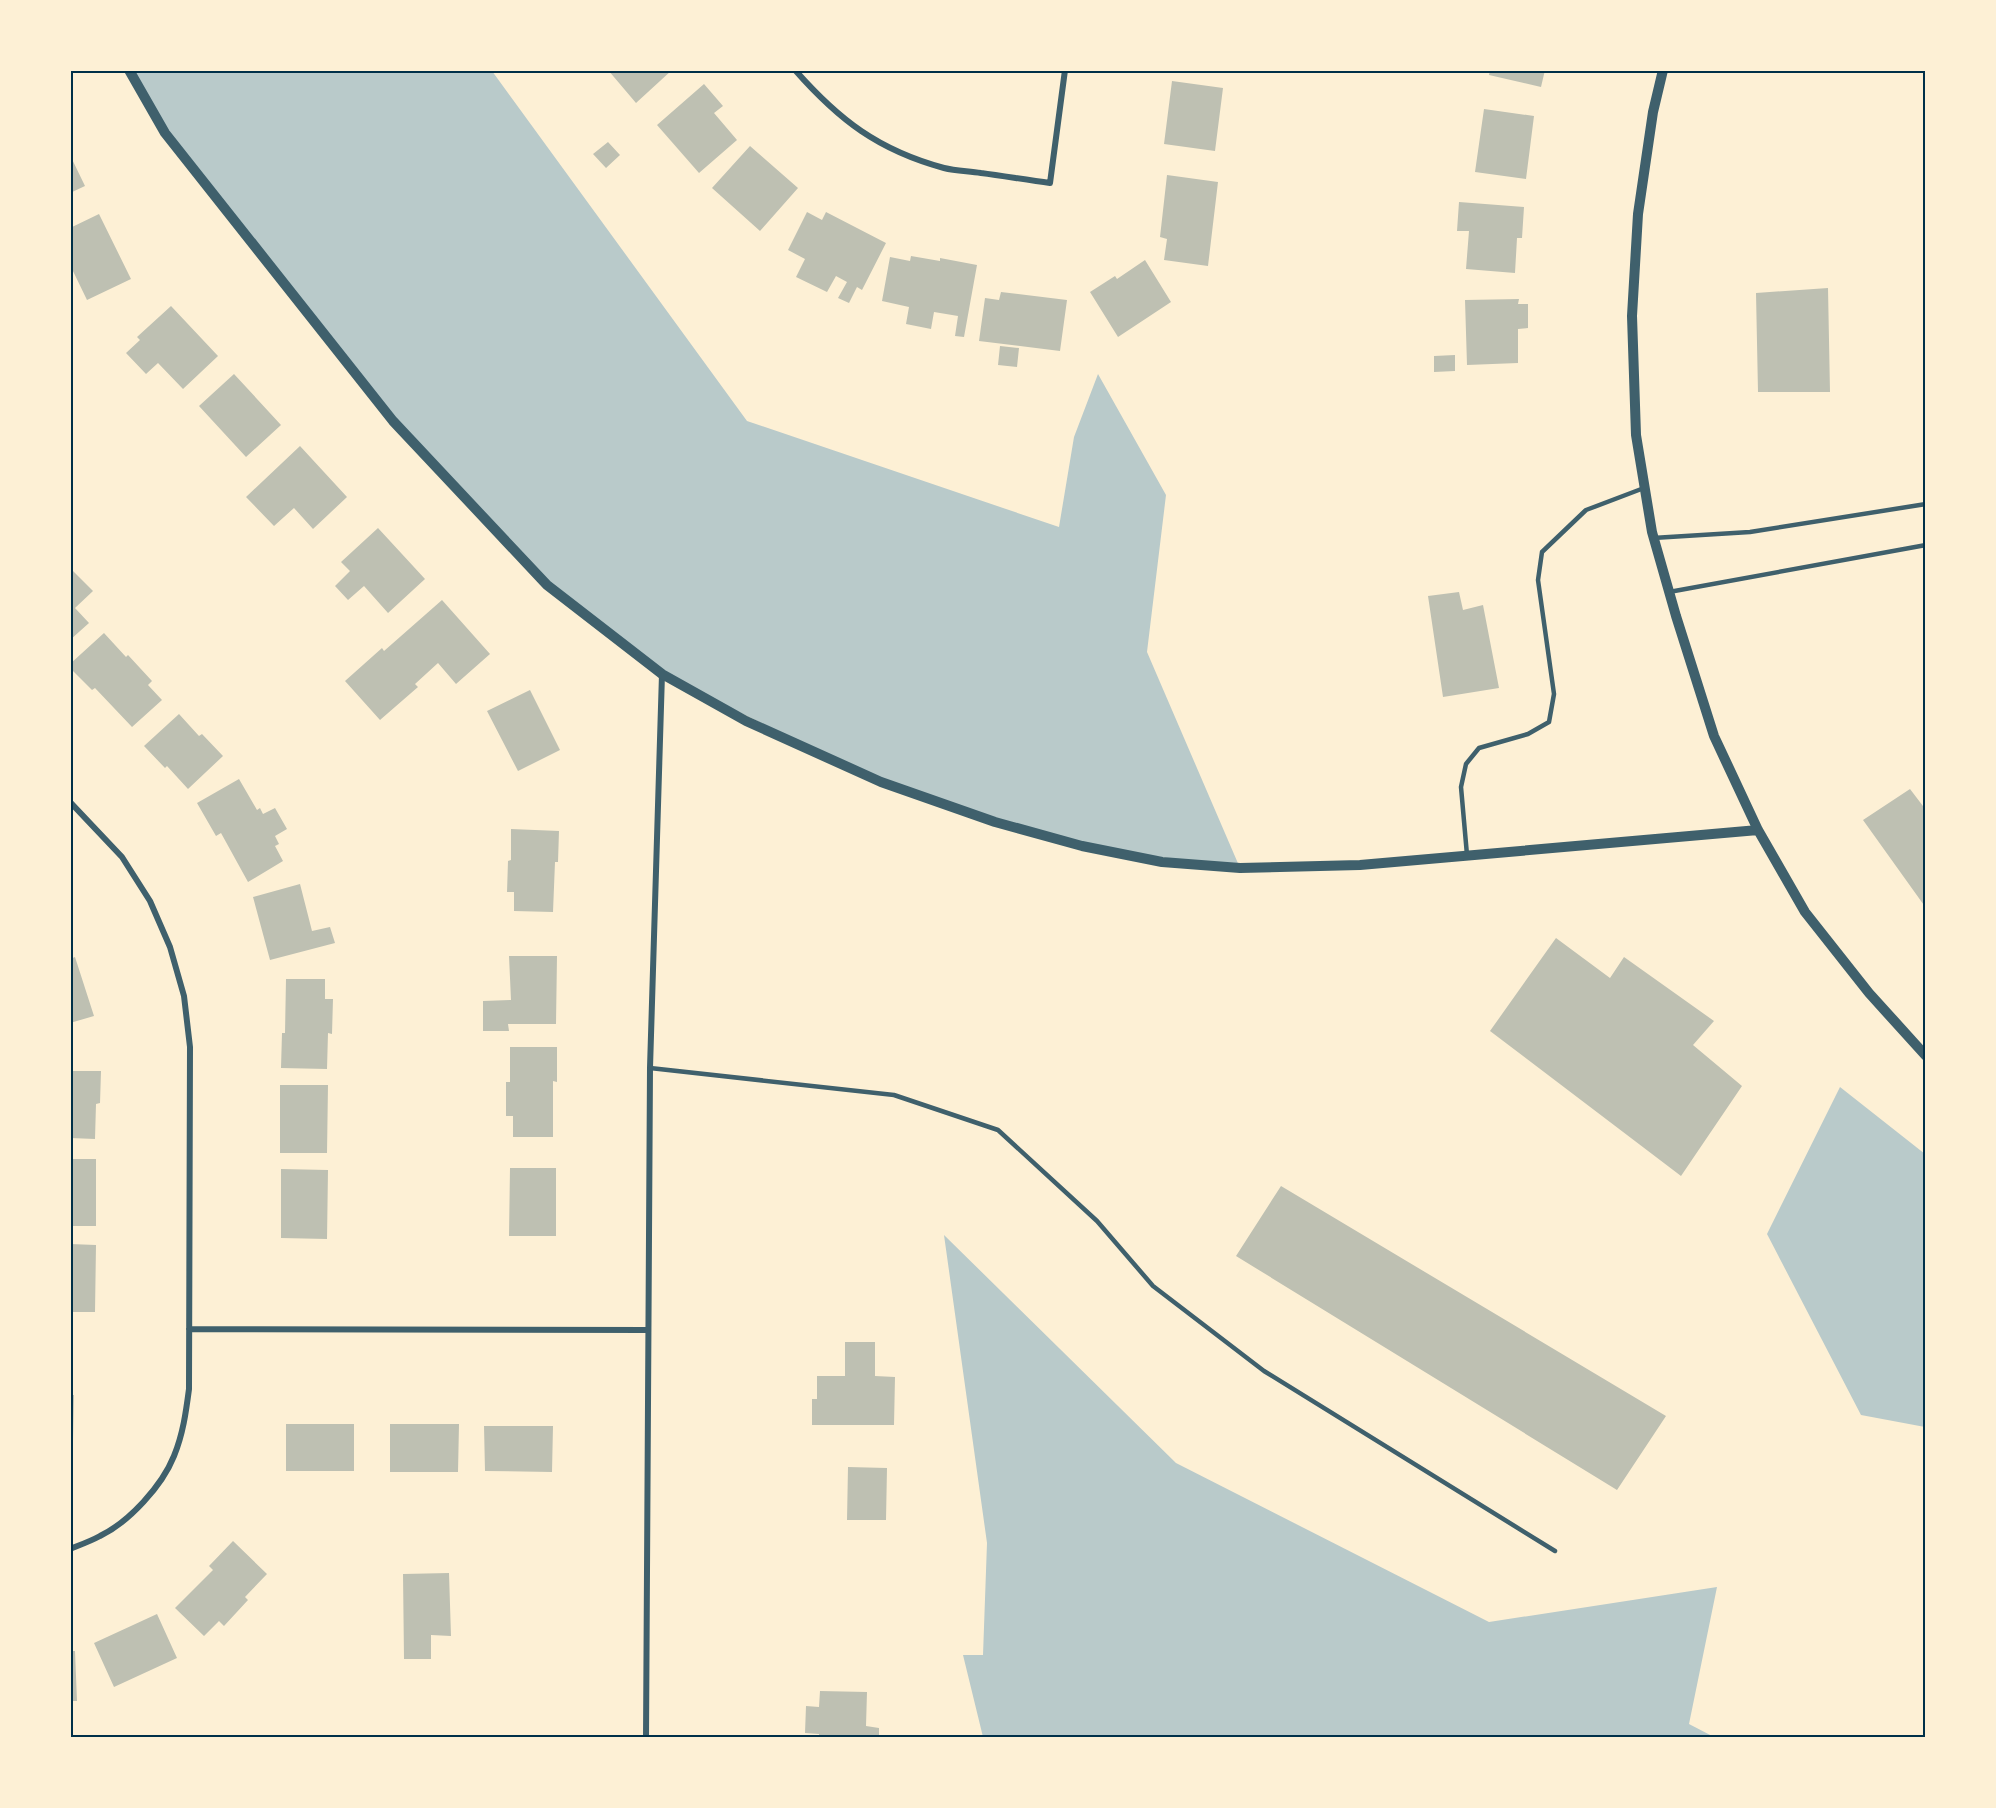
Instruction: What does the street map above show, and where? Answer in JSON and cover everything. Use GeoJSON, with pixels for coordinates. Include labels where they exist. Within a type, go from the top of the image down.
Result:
{"type":"FeatureCollection","features":[{"type":"Feature","properties":{"kind":"street"},"geometry":{"type":"LineString","coordinates":[[129,70],[165,133],[393,421],[547,585],[662,674],[746,721],[881,782],[995,822],[1082,846],[1162,862],[1240,868],[1360,865],[1758,830]]}},
{"type":"Feature","properties":{"kind":"street"},"geometry":{"type":"LineString","coordinates":[[795,70],[841,117],[868,137],[898,153],[945,168],[1050,183],[1065,70]]}},
{"type":"Feature","properties":{"kind":"street"},"geometry":{"type":"LineString","coordinates":[[1663,70],[1653,112],[1638,214],[1632,316],[1636,435],[1653,538],[1714,736],[1758,830],[1805,912],[1869,993],[1926,1056]]}},
{"type":"Feature","properties":{"kind":"street"},"geometry":{"type":"LineString","coordinates":[[646,1737],[650,1068],[662,674]]}},
{"type":"Feature","properties":{"kind":"street"},"geometry":{"type":"LineString","coordinates":[[70,802],[122,858],[150,901],[170,947],[184,996],[190,1047],[189,1389],[184,1424],[174,1458],[155,1488],[131,1515],[102,1536],[70,1549]]}},
{"type":"Feature","properties":{"kind":"street"},"geometry":{"type":"LineString","coordinates":[[189,1329],[648,1330]]}},
{"type":"Feature","properties":{"kind":"lane"},"geometry":{"type":"LineString","coordinates":[[1467,855],[1461,787],[1466,764],[1479,748],[1528,734],[1550,722],[1554,694],[1538,580],[1542,552],[1586,510],[1644,488]]}},
{"type":"Feature","properties":{"kind":"lane"},"geometry":{"type":"LineString","coordinates":[[1653,538],[1750,532],[1926,504]]}},
{"type":"Feature","properties":{"kind":"lane"},"geometry":{"type":"LineString","coordinates":[[1669,592],[1926,545]]}},
{"type":"Feature","properties":{"kind":"lane"},"geometry":{"type":"LineString","coordinates":[[650,1068],[894,1095],[998,1130],[1097,1221],[1153,1286],[1264,1371],[1555,1551]]}},
{"type":"Feature","properties":{"kind":"shaded area"},"geometry":{"type":"Polygon","coordinates":[[[129,71],[492,71],[747,421],[1059,527],[1074,437],[1098,374],[1166,495],[1147,652],[1240,868],[1082,846],[881,782],[662,674],[547,585],[393,421],[165,133],[129,71]]]}},
{"type":"Feature","properties":{"kind":"shaded area"},"geometry":{"type":"Polygon","coordinates":[[[1840,1087],[1925,1154],[1925,1427],[1861,1415],[1767,1234],[1840,1087]]]}},
{"type":"Feature","properties":{"kind":"shaded area"},"geometry":{"type":"Polygon","coordinates":[[[944,1235],[1176,1463],[1489,1622],[1717,1587],[1689,1724],[1714,1737],[983,1737],[963,1655],[983,1655],[987,1543],[944,1235]]]}},
{"type":"Feature","properties":{"kind":"building"},"geometry":{"type":"Polygon","coordinates":[[[608,70],[672,70],[636,103],[608,70]]]}},
{"type":"Feature","properties":{"kind":"building"},"geometry":{"type":"Polygon","coordinates":[[[1490,70],[1545,70],[1541,87],[1489,75],[1490,70]]]}},
{"type":"Feature","properties":{"kind":"building"},"geometry":{"type":"Polygon","coordinates":[[[1172,81],[1223,88],[1215,151],[1164,144],[1172,81]]]}},
{"type":"Feature","properties":{"kind":"building"},"geometry":{"type":"Polygon","coordinates":[[[704,84],[723,106],[714,113],[737,140],[699,173],[657,125],[704,84]]]}},
{"type":"Feature","properties":{"kind":"building"},"geometry":{"type":"Polygon","coordinates":[[[1484,109],[1534,116],[1526,179],[1475,172],[1484,109]]]}},
{"type":"Feature","properties":{"kind":"building"},"geometry":{"type":"Polygon","coordinates":[[[608,142],[620,155],[606,168],[593,154],[608,142]]]}},
{"type":"Feature","properties":{"kind":"building"},"geometry":{"type":"Polygon","coordinates":[[[750,146],[798,188],[760,231],[712,188],[750,146]]]}},
{"type":"Feature","properties":{"kind":"building"},"geometry":{"type":"Polygon","coordinates":[[[70,155],[85,186],[70,193],[70,155]]]}},
{"type":"Feature","properties":{"kind":"building"},"geometry":{"type":"Polygon","coordinates":[[[1167,175],[1218,182],[1208,266],[1164,260],[1167,239],[1160,237],[1167,175]]]}},
{"type":"Feature","properties":{"kind":"building"},"geometry":{"type":"Polygon","coordinates":[[[1459,202],[1524,207],[1522,238],[1517,238],[1515,273],[1466,269],[1469,231],[1457,231],[1459,202]]]}},
{"type":"Feature","properties":{"kind":"building"},"geometry":{"type":"Polygon","coordinates":[[[807,212],[822,220],[826,212],[886,243],[862,290],[857,287],[849,303],[838,298],[847,282],[836,276],[827,292],[796,277],[805,259],[788,250],[807,212]]]}},
{"type":"Feature","properties":{"kind":"building"},"geometry":{"type":"Polygon","coordinates":[[[99,214],[131,279],[87,300],[70,269],[70,228],[99,214]]]}},
{"type":"Feature","properties":{"kind":"building"},"geometry":{"type":"Polygon","coordinates":[[[911,256],[940,261],[940,258],[977,265],[964,337],[955,336],[958,316],[934,312],[931,329],[906,324],[909,307],[882,301],[890,257],[910,261],[911,256]]]}},
{"type":"Feature","properties":{"kind":"building"},"geometry":{"type":"Polygon","coordinates":[[[1145,260],[1171,302],[1118,337],[1090,292],[1115,276],[1117,279],[1145,260]]]}},
{"type":"Feature","properties":{"kind":"building"},"geometry":{"type":"Polygon","coordinates":[[[1828,288],[1830,392],[1758,392],[1756,293],[1828,288]]]}},
{"type":"Feature","properties":{"kind":"building"},"geometry":{"type":"Polygon","coordinates":[[[1001,292],[1067,300],[1060,351],[979,341],[985,298],[999,300],[1001,292]]]}},
{"type":"Feature","properties":{"kind":"building"},"geometry":{"type":"Polygon","coordinates":[[[1519,299],[1518,304],[1528,304],[1528,328],[1518,329],[1518,363],[1467,365],[1465,300],[1519,299]]]}},
{"type":"Feature","properties":{"kind":"building"},"geometry":{"type":"Polygon","coordinates":[[[171,306],[218,356],[183,389],[158,363],[146,374],[126,353],[140,340],[137,337],[171,306]]]}},
{"type":"Feature","properties":{"kind":"building"},"geometry":{"type":"Polygon","coordinates":[[[1000,346],[1019,348],[1017,367],[998,365],[1000,346]]]}},
{"type":"Feature","properties":{"kind":"building"},"geometry":{"type":"Polygon","coordinates":[[[1455,355],[1455,371],[1434,372],[1434,356],[1455,355]]]}},
{"type":"Feature","properties":{"kind":"building"},"geometry":{"type":"Polygon","coordinates":[[[234,374],[281,425],[246,457],[199,406],[234,374]]]}},
{"type":"Feature","properties":{"kind":"building"},"geometry":{"type":"Polygon","coordinates":[[[300,446],[347,497],[313,529],[294,508],[274,526],[246,497],[300,446]]]}},
{"type":"Feature","properties":{"kind":"building"},"geometry":{"type":"Polygon","coordinates":[[[378,528],[425,579],[388,613],[364,586],[348,600],[335,586],[350,571],[341,562],[378,528]]]}},
{"type":"Feature","properties":{"kind":"building"},"geometry":{"type":"Polygon","coordinates":[[[70,568],[93,591],[75,608],[89,623],[70,640],[70,568]]]}},
{"type":"Feature","properties":{"kind":"building"},"geometry":{"type":"Polygon","coordinates":[[[1459,592],[1463,610],[1483,605],[1499,688],[1443,697],[1428,596],[1459,592]]]}},
{"type":"Feature","properties":{"kind":"building"},"geometry":{"type":"Polygon","coordinates":[[[442,600],[490,654],[456,684],[438,663],[415,684],[418,687],[380,720],[345,681],[382,648],[384,651],[442,600]]]}},
{"type":"Feature","properties":{"kind":"building"},"geometry":{"type":"Polygon","coordinates":[[[104,633],[152,681],[148,685],[162,700],[132,727],[95,688],[92,690],[70,668],[70,664],[104,633]]]}},
{"type":"Feature","properties":{"kind":"building"},"geometry":{"type":"Polygon","coordinates":[[[530,690],[560,750],[518,771],[487,711],[530,690]]]}},
{"type":"Feature","properties":{"kind":"building"},"geometry":{"type":"Polygon","coordinates":[[[179,714],[199,736],[202,734],[223,756],[188,789],[144,746],[179,714]]]}},
{"type":"Feature","properties":{"kind":"building"},"geometry":{"type":"Polygon","coordinates":[[[239,779],[257,810],[260,808],[263,814],[275,808],[287,829],[275,836],[279,844],[275,846],[283,861],[248,882],[221,833],[216,836],[197,803],[239,779]]]}},
{"type":"Feature","properties":{"kind":"building"},"geometry":{"type":"Polygon","coordinates":[[[1910,789],[1926,810],[1926,908],[1863,820],[1910,789]]]}},
{"type":"Feature","properties":{"kind":"building"},"geometry":{"type":"Polygon","coordinates":[[[511,829],[559,831],[553,912],[514,911],[514,892],[507,892],[508,861],[511,860],[511,829]]]}},
{"type":"Feature","properties":{"kind":"building"},"geometry":{"type":"Polygon","coordinates":[[[300,884],[312,931],[330,927],[335,943],[270,960],[253,897],[300,884]]]}},
{"type":"Feature","properties":{"kind":"building"},"geometry":{"type":"Polygon","coordinates":[[[1556,938],[1610,978],[1624,957],[1714,1021],[1693,1045],[1742,1086],[1681,1176],[1490,1031],[1556,938]]]}},
{"type":"Feature","properties":{"kind":"building"},"geometry":{"type":"Polygon","coordinates":[[[509,956],[557,956],[556,1024],[508,1024],[509,1031],[483,1031],[483,1001],[511,1000],[509,956]]]}},
{"type":"Feature","properties":{"kind":"building"},"geometry":{"type":"Polygon","coordinates":[[[75,957],[94,1016],[70,1023],[70,959],[75,957]]]}},
{"type":"Feature","properties":{"kind":"building"},"geometry":{"type":"Polygon","coordinates":[[[286,979],[325,979],[325,999],[333,999],[332,1034],[328,1033],[327,1069],[281,1068],[282,1033],[285,1033],[286,979]]]}},
{"type":"Feature","properties":{"kind":"building"},"geometry":{"type":"Polygon","coordinates":[[[510,1047],[557,1047],[557,1082],[553,1081],[553,1137],[513,1137],[513,1116],[506,1116],[506,1082],[510,1082],[510,1047]]]}},
{"type":"Feature","properties":{"kind":"building"},"geometry":{"type":"Polygon","coordinates":[[[70,1071],[101,1071],[100,1103],[96,1104],[95,1139],[70,1138],[70,1071]]]}},
{"type":"Feature","properties":{"kind":"building"},"geometry":{"type":"Polygon","coordinates":[[[280,1085],[328,1085],[327,1153],[280,1153],[280,1085]]]}},
{"type":"Feature","properties":{"kind":"building"},"geometry":{"type":"Polygon","coordinates":[[[70,1159],[96,1159],[96,1226],[70,1226],[70,1159]]]}},
{"type":"Feature","properties":{"kind":"building"},"geometry":{"type":"Polygon","coordinates":[[[510,1168],[556,1168],[556,1236],[509,1236],[510,1168]]]}},
{"type":"Feature","properties":{"kind":"building"},"geometry":{"type":"Polygon","coordinates":[[[281,1169],[328,1170],[327,1239],[281,1238],[281,1169]]]}},
{"type":"Feature","properties":{"kind":"building"},"geometry":{"type":"Polygon","coordinates":[[[1281,1186],[1666,1416],[1617,1490],[1236,1256],[1281,1186]]]}},
{"type":"Feature","properties":{"kind":"building"},"geometry":{"type":"Polygon","coordinates":[[[70,1244],[96,1245],[95,1312],[70,1312],[70,1244]]]}},
{"type":"Feature","properties":{"kind":"building"},"geometry":{"type":"Polygon","coordinates":[[[845,1342],[875,1342],[875,1376],[895,1377],[894,1425],[812,1425],[812,1399],[817,1399],[817,1376],[845,1376],[845,1342]]]}},
{"type":"Feature","properties":{"kind":"building"},"geometry":{"type":"Polygon","coordinates":[[[70,1395],[74,1395],[73,1441],[70,1441],[70,1395]]]}},
{"type":"Feature","properties":{"kind":"building"},"geometry":{"type":"Polygon","coordinates":[[[286,1424],[354,1424],[354,1471],[286,1471],[286,1424]]]}},
{"type":"Feature","properties":{"kind":"building"},"geometry":{"type":"Polygon","coordinates":[[[390,1424],[459,1424],[458,1472],[390,1472],[390,1424]]]}},
{"type":"Feature","properties":{"kind":"building"},"geometry":{"type":"Polygon","coordinates":[[[484,1426],[553,1426],[552,1472],[485,1471],[484,1426]]]}},
{"type":"Feature","properties":{"kind":"building"},"geometry":{"type":"Polygon","coordinates":[[[848,1467],[887,1468],[886,1520],[847,1520],[848,1467]]]}},
{"type":"Feature","properties":{"kind":"building"},"geometry":{"type":"Polygon","coordinates":[[[233,1541],[267,1574],[245,1597],[248,1600],[224,1626],[219,1621],[204,1636],[175,1608],[213,1570],[209,1566],[233,1541]]]}},
{"type":"Feature","properties":{"kind":"building"},"geometry":{"type":"Polygon","coordinates":[[[449,1573],[451,1636],[431,1635],[431,1659],[404,1659],[403,1574],[449,1573]]]}},
{"type":"Feature","properties":{"kind":"building"},"geometry":{"type":"Polygon","coordinates":[[[157,1614],[177,1658],[114,1687],[94,1643],[157,1614]]]}},
{"type":"Feature","properties":{"kind":"building"},"geometry":{"type":"Polygon","coordinates":[[[70,1651],[75,1651],[77,1701],[70,1701],[70,1651]]]}},
{"type":"Feature","properties":{"kind":"building"},"geometry":{"type":"Polygon","coordinates":[[[820,1691],[867,1692],[866,1726],[879,1728],[879,1738],[819,1738],[819,1734],[805,1733],[806,1706],[819,1707],[820,1691]]]}}]}
